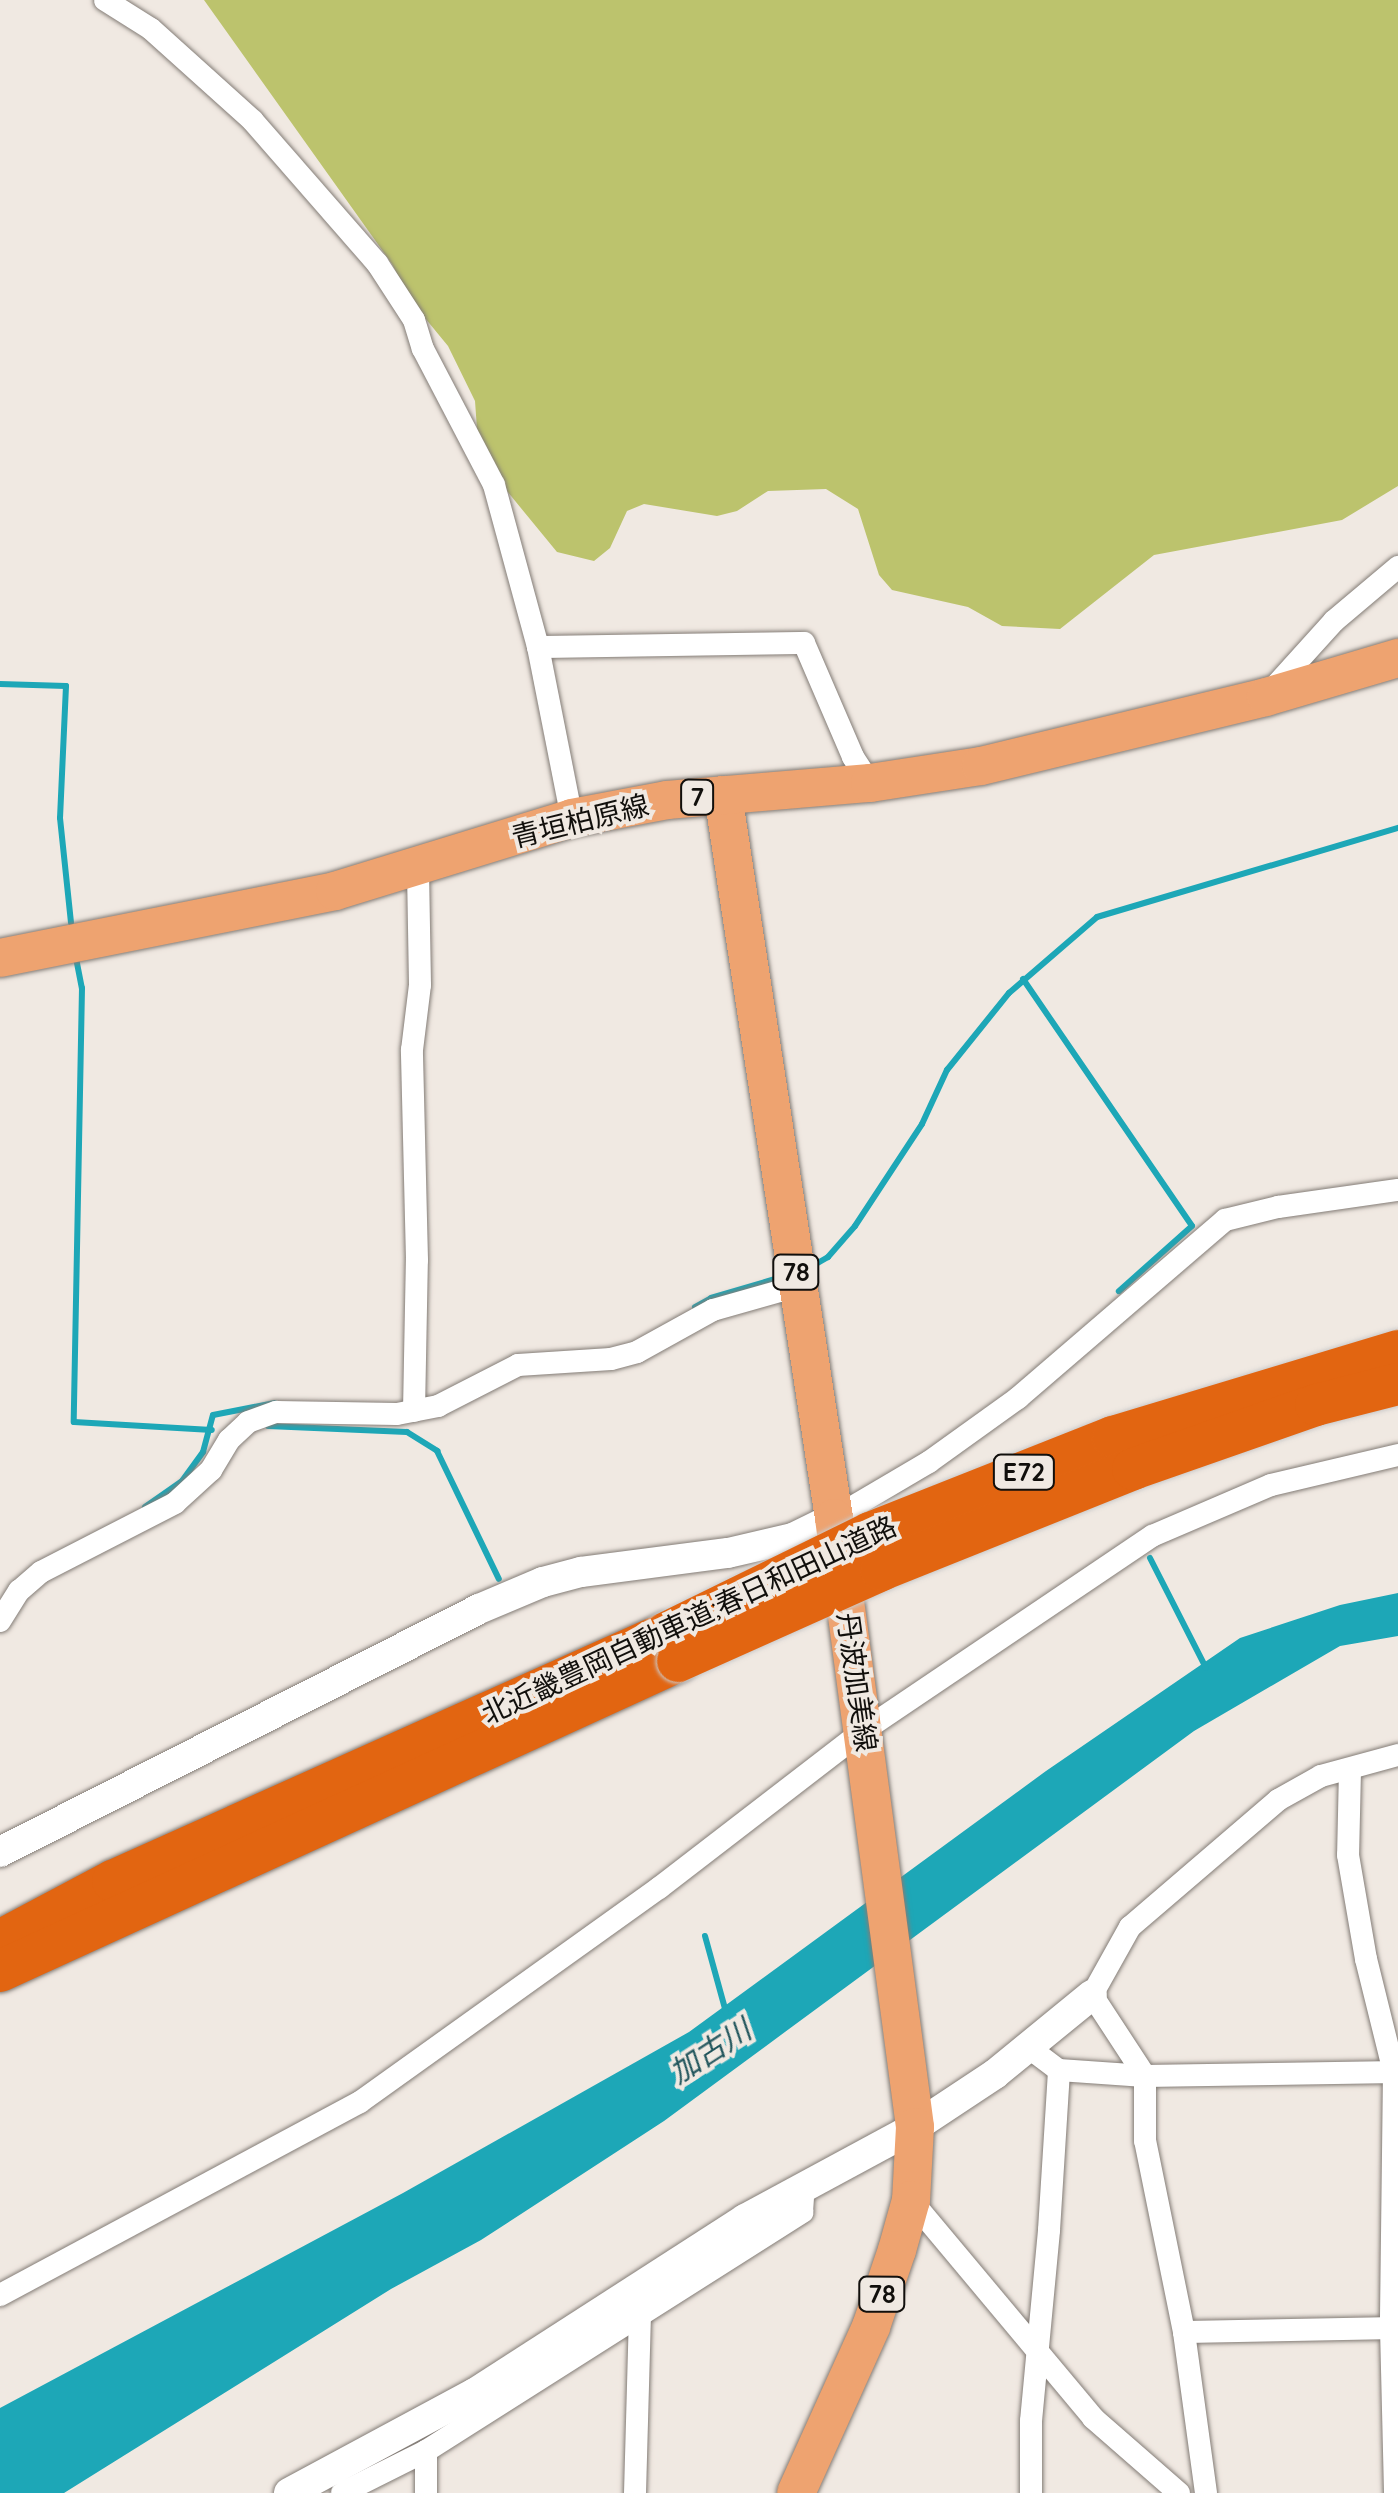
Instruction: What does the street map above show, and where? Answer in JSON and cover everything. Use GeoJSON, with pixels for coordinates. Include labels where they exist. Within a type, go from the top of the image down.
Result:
{"type":"FeatureCollection","features":[{"type":"Feature","properties":{"kind":"highway","name":"北近畿豊岡自動車道;春日和田山道路"},"geometry":{"type":"LineString","coordinates":[[0,1971],[672,1647],[870,1533],[1113,1437],[1398,1351]]}},
{"type":"Feature","properties":{"kind":"highway","name":"北近畿豊岡自動車道;春日和田山道路"},"geometry":{"type":"LineString","coordinates":[[0,1941],[113,1881],[672,1647],[881,1570],[1132,1469],[1316,1404],[1398,1384]]}},
{"type":"Feature","properties":{"kind":"main road","name":"青垣柏原線"},"geometry":{"type":"LineString","coordinates":[[0,958],[250,911],[418,866],[572,818],[723,795],[870,783],[982,766],[1266,697],[1398,658]]}},
{"type":"Feature","properties":{"kind":"main road","name":"丹波加美線"},"geometry":{"type":"LineString","coordinates":[[723,795],[834,1518],[915,2127],[910,2200],[871,2327],[796,2493]]}},
{"type":"Feature","properties":{"kind":"street"},"geometry":{"type":"LineString","coordinates":[[105,0],[152,29],[254,121],[377,262],[414,320],[422,349],[494,485],[538,647],[572,818]]}},
{"type":"Feature","properties":{"kind":"street"},"geometry":{"type":"LineString","coordinates":[[1266,697],[1334,620],[1398,568]]}},
{"type":"Feature","properties":{"kind":"street"},"geometry":{"type":"LineString","coordinates":[[538,647],[804,643],[853,757],[870,783]]}},
{"type":"Feature","properties":{"kind":"street"},"geometry":{"type":"LineString","coordinates":[[414,1411],[417,1260],[412,1050],[420,985],[418,866]]}},
{"type":"Feature","properties":{"kind":"street"},"geometry":{"type":"LineString","coordinates":[[0,1852],[479,1610],[543,1582],[581,1572],[728,1553],[794,1538],[929,1462],[1018,1398],[1225,1220],[1278,1207],[1398,1190]]}},
{"type":"Feature","properties":{"kind":"street"},"geometry":{"type":"LineString","coordinates":[[0,1621],[19,1591],[41,1572],[174,1503],[210,1470],[229,1440],[248,1422],[276,1412],[414,1411],[438,1406],[518,1365],[611,1358],[637,1352],[712,1310],[798,1286]]}},
{"type":"Feature","properties":{"kind":"street"},"geometry":{"type":"LineString","coordinates":[[0,2295],[360,2102],[1152,1536],[1271,1485],[1398,1455]]}},
{"type":"Feature","properties":{"kind":"street"},"geometry":{"type":"LineString","coordinates":[[289,2493],[476,2393],[804,2185],[915,2127],[1028,2047],[1092,1995],[1130,1928],[1278,1800],[1321,1776],[1398,1755]]}},
{"type":"Feature","properties":{"kind":"street"},"geometry":{"type":"LineString","coordinates":[[1350,1770],[1348,1855],[1366,1959],[1396,2072],[1395,2493]]}},
{"type":"Feature","properties":{"kind":"street"},"geometry":{"type":"LineString","coordinates":[[1092,1995],[1145,2076],[1144,2140],[1184,2332],[1206,2493]]}},
{"type":"Feature","properties":{"kind":"street"},"geometry":{"type":"LineString","coordinates":[[1028,2047],[1058,2070],[1145,2076],[1396,2072]]}},
{"type":"Feature","properties":{"kind":"street"},"geometry":{"type":"LineString","coordinates":[[1031,2493],[1036,2351],[1050,2230],[1058,2070]]}},
{"type":"Feature","properties":{"kind":"street"},"geometry":{"type":"LineString","coordinates":[[342,2493],[426,2451],[802,2212],[804,2185]]}},
{"type":"Feature","properties":{"kind":"street"},"geometry":{"type":"LineString","coordinates":[[910,2200],[1093,2418],[1179,2493]]}},
{"type":"Feature","properties":{"kind":"street"},"geometry":{"type":"LineString","coordinates":[[635,2493],[640,2314]]}},
{"type":"Feature","properties":{"kind":"street"},"geometry":{"type":"LineString","coordinates":[[1184,2332],[1394,2328]]}},
{"type":"Feature","properties":{"kind":"street"},"geometry":{"type":"LineString","coordinates":[[426,2451],[426,2493]]}},
{"type":"Feature","properties":{"kind":"green space"},"geometry":{"type":"Polygon","coordinates":[[[204,0],[1398,0],[1398,486],[1342,520],[1154,555],[1060,629],[1002,626],[968,607],[892,590],[879,575],[858,509],[826,489],[768,491],[737,511],[717,516],[644,504],[627,511],[610,548],[594,561],[557,552],[479,457],[475,401],[448,346],[411,301],[392,264],[204,0]]]}},
{"type":"Feature","properties":{"kind":"water","name":"加古川"},"geometry":{"type":"Polygon","coordinates":[[[1398,1593],[1398,1636],[1340,1646],[1194,1731],[664,2121],[481,2240],[391,2289],[64,2493],[0,2493],[0,2408],[403,2193],[689,2032],[1046,1771],[1240,1638],[1340,1605],[1398,1593]]]}},
{"type":"Feature","properties":{"kind":"waterway"},"geometry":{"type":"LineString","coordinates":[[0,684],[66,686],[60,818],[71,922]]}},
{"type":"Feature","properties":{"kind":"waterway"},"geometry":{"type":"LineString","coordinates":[[809,1268],[828,1257],[855,1226],[922,1124],[947,1070],[1009,993],[1097,917],[1398,828]]}},
{"type":"Feature","properties":{"kind":"waterway"},"geometry":{"type":"LineString","coordinates":[[76,958],[82,988],[74,1422],[212,1430]]}},
{"type":"Feature","properties":{"kind":"waterway"},"geometry":{"type":"LineString","coordinates":[[1023,979],[1192,1226],[1119,1291]]}},
{"type":"Feature","properties":{"kind":"waterway"},"geometry":{"type":"LineString","coordinates":[[695,1307],[711,1298],[782,1277]]}},
{"type":"Feature","properties":{"kind":"waterway"},"geometry":{"type":"LineString","coordinates":[[145,1507],[182,1481],[203,1452],[213,1415],[275,1403]]}},
{"type":"Feature","properties":{"kind":"waterway"},"geometry":{"type":"LineString","coordinates":[[268,1426],[407,1432],[437,1451],[499,1579]]}},
{"type":"Feature","properties":{"kind":"waterway"},"geometry":{"type":"LineString","coordinates":[[1150,1558],[1206,1668]]}},
{"type":"Feature","properties":{"kind":"waterway","name":"加古川"},"geometry":{"type":"LineString","coordinates":[[705,1936],[726,2012]]}}]}
